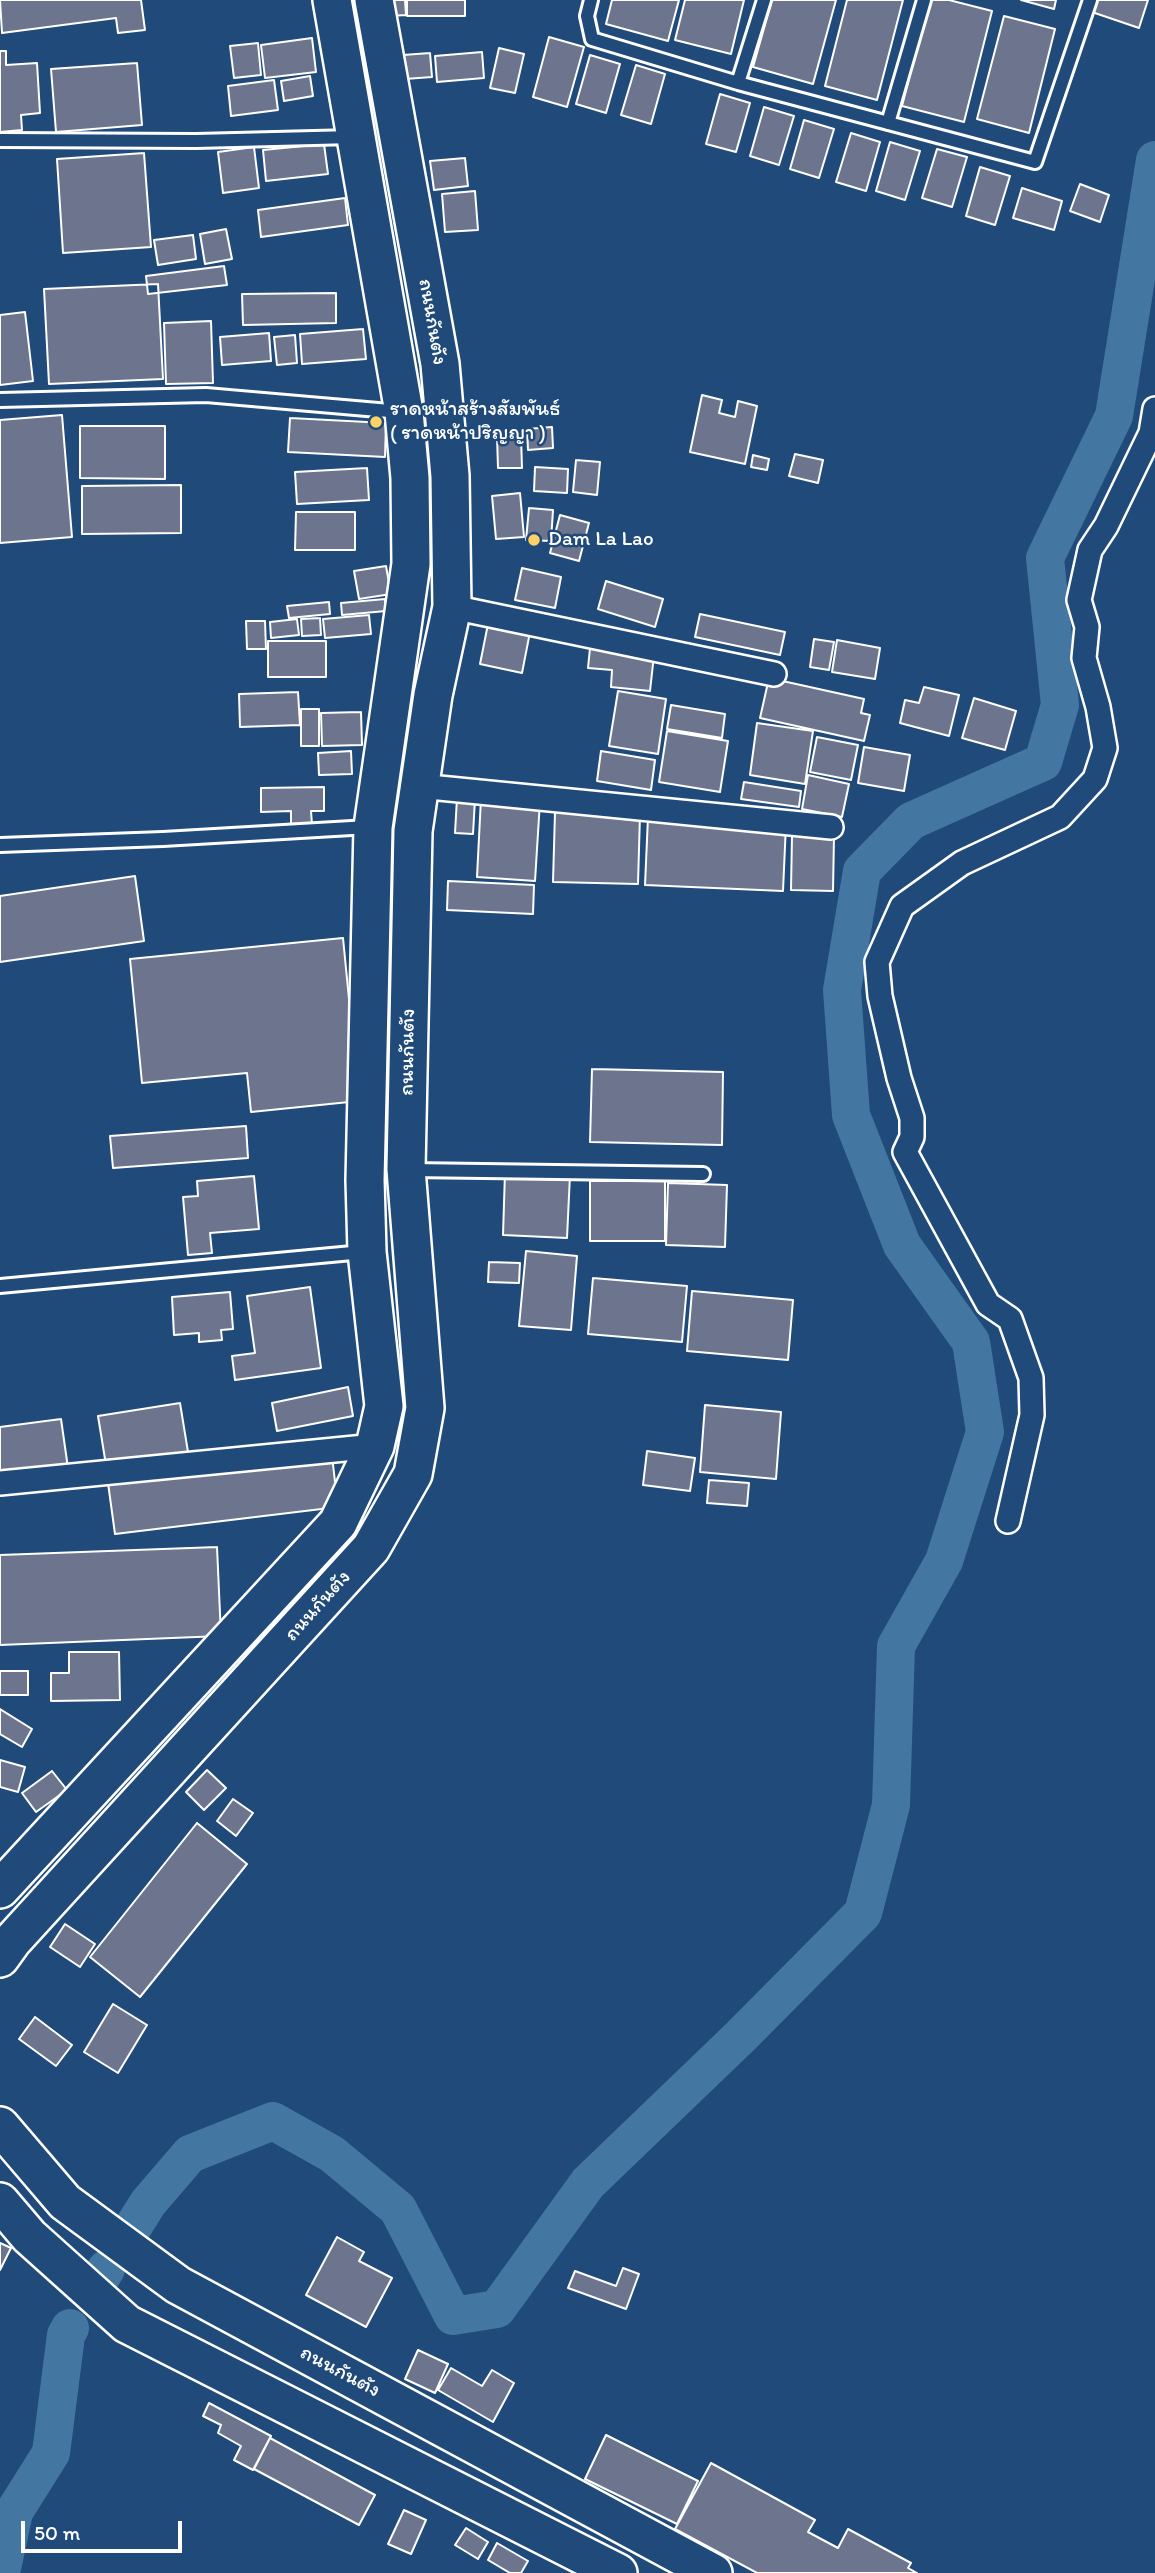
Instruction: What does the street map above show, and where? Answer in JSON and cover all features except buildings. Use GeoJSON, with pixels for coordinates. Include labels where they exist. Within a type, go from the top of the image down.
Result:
{"type":"FeatureCollection","features":[{"type":"Feature","properties":{"kind":"main road","name":"ถนนกันตัง"},"geometry":{"type":"LineString","coordinates":[[0,1889],[338,1523],[375,1446],[384,1406],[367,1252],[365,1180],[373,827],[411,564],[410,478],[404,412],[332,0]]}},
{"type":"Feature","properties":{"kind":"main road","name":"ถนนกันตัง"},"geometry":{"type":"LineString","coordinates":[[4,1943],[372,1548],[413,1474],[425,1408],[406,1170],[413,831],[428,732],[452,607],[450,476],[440,364],[374,0]]}},
{"type":"Feature","properties":{"kind":"main road"},"geometry":{"type":"LineString","coordinates":[[397,371],[440,364]]}},
{"type":"Feature","properties":{"kind":"main road"},"geometry":{"type":"LineString","coordinates":[[388,724],[428,732]]}},
{"type":"Feature","properties":{"kind":"main road"},"geometry":{"type":"LineString","coordinates":[[366,1097],[407,1097]]}},
{"type":"Feature","properties":{"kind":"main road"},"geometry":{"type":"LineString","coordinates":[[356,1486],[394,1508]]}},
{"type":"Feature","properties":{"kind":"main road","name":"ถนนกันตัง"},"geometry":{"type":"LineString","coordinates":[[11,2138],[65,2202],[178,2285],[713,2573]]}},
{"type":"Feature","properties":{"kind":"main road"},"geometry":{"type":"LineString","coordinates":[[0,2202],[29,2236],[127,2323],[618,2573]]}},
{"type":"Feature","properties":{"kind":"street"},"geometry":{"type":"LineString","coordinates":[[1008,1521],[1032,1415],[1031,1378],[1010,1319],[988,1304],[905,1152],[912,1137],[912,1118],[899,1078],[880,996],[877,962],[902,906],[962,863],[1060,817],[1095,779],[1105,748],[1098,707],[1084,658],[1087,627],[1079,600],[1090,550],[1106,526],[1151,433],[1155,409]]}},
{"type":"Feature","properties":{"kind":"street"},"geometry":{"type":"LineString","coordinates":[[452,607],[774,674]]}},
{"type":"Feature","properties":{"kind":"street"},"geometry":{"type":"LineString","coordinates":[[419,786],[831,827]]}},
{"type":"Feature","properties":{"kind":"street"},"geometry":{"type":"LineString","coordinates":[[0,1483],[375,1446]]}},
{"type":"Feature","properties":{"kind":"lane"},"geometry":{"type":"LineString","coordinates":[[591,0],[587,16],[592,39],[737,83],[1034,162],[1090,0]]}},
{"type":"Feature","properties":{"kind":"lane"},"geometry":{"type":"LineString","coordinates":[[737,83],[764,0]]}},
{"type":"Feature","properties":{"kind":"lane"},"geometry":{"type":"LineString","coordinates":[[888,123],[923,0]]}},
{"type":"Feature","properties":{"kind":"lane"},"geometry":{"type":"LineString","coordinates":[[0,140],[196,141],[356,137]]}},
{"type":"Feature","properties":{"kind":"lane"},"geometry":{"type":"LineString","coordinates":[[0,400],[206,395],[404,412]]}},
{"type":"Feature","properties":{"kind":"lane"},"geometry":{"type":"LineString","coordinates":[[0,845],[373,827]]}},
{"type":"Feature","properties":{"kind":"lane"},"geometry":{"type":"LineString","coordinates":[[406,1170],[702,1174]]}},
{"type":"Feature","properties":{"kind":"lane"},"geometry":{"type":"LineString","coordinates":[[0,1286],[367,1252]]}},
{"type":"Feature","properties":{"kind":"waterway"},"geometry":{"type":"LineString","coordinates":[[133,2227],[148,2203],[190,2154],[273,2121],[332,2154],[398,2209],[453,2316],[497,2309],[588,2183],[741,2036],[863,1913],[891,1805],[896,1646],[944,1561],[985,1432],[971,1342],[902,1245],[851,1115],[842,990],[862,871],[911,821],[1043,762],[1060,705],[1045,558],[1114,416],[1155,160]]}},
{"type":"Feature","properties":{"kind":"waterway"},"geometry":{"type":"LineString","coordinates":[[99,2280],[106,2269]]}},
{"type":"Feature","properties":{"kind":"waterway"},"geometry":{"type":"LineString","coordinates":[[1,2573],[14,2512],[51,2453],[66,2335],[70,2328]]}},
{"type":"Feature","properties":{"kind":"place","name":"ราดหน้าสร้างสัมพันธ์ ( ราดหน้าปริญญา )"},"geometry":{"type":"Point","coordinates":[376,422]}},
{"type":"Feature","properties":{"kind":"place","name":"Dam La Lao"},"geometry":{"type":"Point","coordinates":[534,540]}}]}
